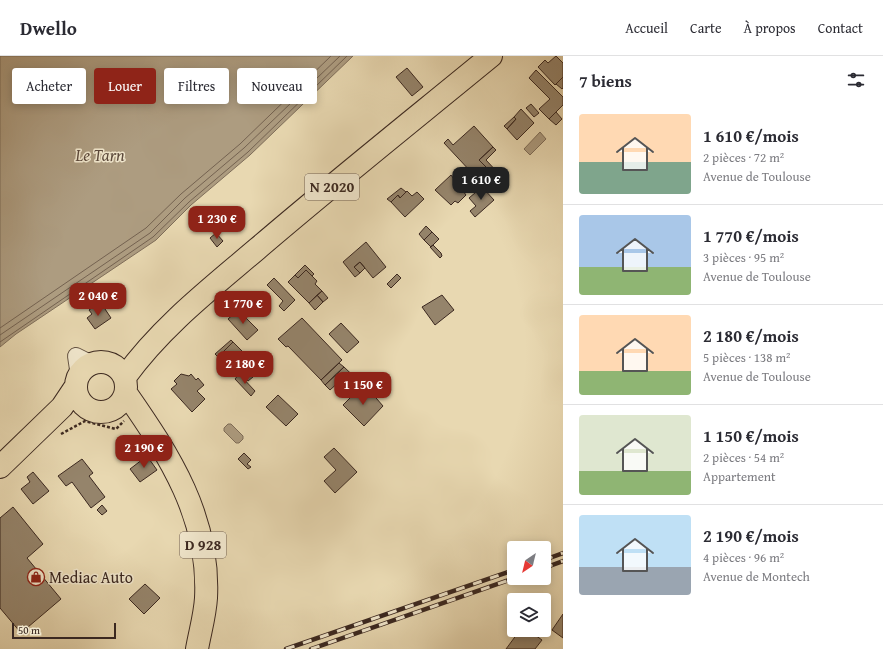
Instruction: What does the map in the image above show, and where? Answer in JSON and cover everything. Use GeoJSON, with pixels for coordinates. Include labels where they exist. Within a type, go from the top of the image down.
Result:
{"type":"FeatureCollection","features":[{"type":"Feature","properties":{"kind":"main road","name":"N 2020"},"geometry":{"type":"LineString","coordinates":[[175,319],[285,225],[491,56]]}},
{"type":"Feature","properties":{"kind":"main road"},"geometry":{"type":"LineString","coordinates":[[4,464],[62,407],[88,372],[124,352],[175,319]]}},
{"type":"Feature","properties":{"kind":"main road"},"geometry":{"type":"LineString","coordinates":[[104,417],[119,406],[125,385],[135,362],[175,319]]}},
{"type":"Feature","properties":{"kind":"main road"},"geometry":{"type":"LineString","coordinates":[[88,372],[120,370],[125,385],[162,450]]}},
{"type":"Feature","properties":{"kind":"main road"},"geometry":{"type":"LineString","coordinates":[[88,372],[80,400],[104,417]]}},
{"type":"Feature","properties":{"kind":"main road"},"geometry":{"type":"LineString","coordinates":[[4,464],[71,418],[104,417],[130,424],[162,450]]}},
{"type":"Feature","properties":{"kind":"main road","name":"D 928"},"geometry":{"type":"LineString","coordinates":[[162,450],[179,477],[191,504],[200,530],[204,554],[206,600],[197,649]]}},
{"type":"Feature","properties":{"kind":"path"},"geometry":{"type":"LineString","coordinates":[[58,436],[85,421],[104,417]]}},
{"type":"Feature","properties":{"kind":"water","name":"Le Tarn"},"geometry":{"type":"Polygon","coordinates":[[[0,56],[353,56],[317,91],[317,68],[237,68],[237,104],[303,104],[250,155],[191,205],[156,240],[16,334],[0,347],[0,56]]]}},
{"type":"Feature","properties":{"kind":"water"},"geometry":{"type":"Polygon","coordinates":[[[540,132],[546,139],[530,155],[524,149],[540,132]]]}},
{"type":"Feature","properties":{"kind":"water"},"geometry":{"type":"Polygon","coordinates":[[[228,424],[231,424],[243,436],[243,439],[239,443],[236,443],[224,431],[224,428],[228,424]]]}},
{"type":"Feature","properties":{"kind":"building"},"geometry":{"type":"Polygon","coordinates":[[[556,56],[563,63],[563,77],[555,85],[538,67],[545,60],[548,63],[556,56]]]}},
{"type":"Feature","properties":{"kind":"building"},"geometry":{"type":"Polygon","coordinates":[[[407,68],[423,87],[412,96],[396,77],[407,68]]]}},
{"type":"Feature","properties":{"kind":"building"},"geometry":{"type":"Polygon","coordinates":[[[536,70],[563,97],[563,105],[549,119],[539,109],[550,99],[529,78],[536,70]]]}},
{"type":"Feature","properties":{"kind":"building"},"geometry":{"type":"Polygon","coordinates":[[[563,77],[563,88],[562,89],[556,84],[563,77]]]}},
{"type":"Feature","properties":{"kind":"building"},"geometry":{"type":"Polygon","coordinates":[[[531,104],[539,113],[534,117],[526,108],[531,104]]]}},
{"type":"Feature","properties":{"kind":"building"},"geometry":{"type":"Polygon","coordinates":[[[521,109],[534,123],[517,140],[507,129],[516,119],[514,117],[521,109]]]}},
{"type":"Feature","properties":{"kind":"building"},"geometry":{"type":"Polygon","coordinates":[[[556,112],[562,119],[556,125],[549,119],[556,112]]]}},
{"type":"Feature","properties":{"kind":"building"},"geometry":{"type":"Polygon","coordinates":[[[514,117],[516,119],[507,129],[504,126],[514,117]]]}},
{"type":"Feature","properties":{"kind":"building"},"geometry":{"type":"Polygon","coordinates":[[[474,126],[493,147],[479,160],[497,178],[486,188],[444,143],[448,139],[453,145],[474,126]]]}},
{"type":"Feature","properties":{"kind":"building"},"geometry":{"type":"Polygon","coordinates":[[[493,147],[496,150],[486,160],[500,175],[497,178],[479,160],[493,147]]]}},
{"type":"Feature","properties":{"kind":"building"},"geometry":{"type":"Polygon","coordinates":[[[451,175],[466,195],[458,203],[455,201],[451,205],[435,190],[451,175]]]}},
{"type":"Feature","properties":{"kind":"building"},"geometry":{"type":"Polygon","coordinates":[[[482,187],[494,200],[475,217],[470,211],[476,206],[469,198],[482,187]]]}},
{"type":"Feature","properties":{"kind":"building"},"geometry":{"type":"Polygon","coordinates":[[[401,188],[406,192],[400,198],[398,195],[391,202],[387,199],[401,188]]]}},
{"type":"Feature","properties":{"kind":"building"},"geometry":{"type":"Polygon","coordinates":[[[407,191],[412,196],[417,192],[424,199],[405,217],[391,202],[398,195],[400,198],[407,191]]]}},
{"type":"Feature","properties":{"kind":"building"},"geometry":{"type":"Polygon","coordinates":[[[426,226],[432,232],[424,240],[419,234],[426,226]]]}},
{"type":"Feature","properties":{"kind":"building"},"geometry":{"type":"Polygon","coordinates":[[[432,232],[439,239],[431,247],[424,240],[432,232]]]}},
{"type":"Feature","properties":{"kind":"building"},"geometry":{"type":"Polygon","coordinates":[[[216,233],[223,241],[217,247],[210,238],[216,233]]]}},
{"type":"Feature","properties":{"kind":"building"},"geometry":{"type":"Polygon","coordinates":[[[366,242],[386,267],[373,278],[360,262],[354,267],[360,273],[355,277],[343,262],[366,242]]]}},
{"type":"Feature","properties":{"kind":"building"},"geometry":{"type":"Polygon","coordinates":[[[433,245],[441,253],[442,256],[440,258],[430,247],[433,245]]]}},
{"type":"Feature","properties":{"kind":"building"},"geometry":{"type":"Polygon","coordinates":[[[360,262],[365,268],[360,273],[354,267],[360,262]]]}},
{"type":"Feature","properties":{"kind":"building"},"geometry":{"type":"Polygon","coordinates":[[[305,265],[314,274],[312,276],[306,270],[298,278],[295,275],[305,265]]]}},
{"type":"Feature","properties":{"kind":"building"},"geometry":{"type":"Polygon","coordinates":[[[306,270],[317,281],[315,284],[322,291],[309,303],[288,282],[295,275],[298,278],[306,270]]]}},
{"type":"Feature","properties":{"kind":"building"},"geometry":{"type":"Polygon","coordinates":[[[397,274],[401,278],[391,288],[387,284],[397,274]]]}},
{"type":"Feature","properties":{"kind":"building"},"geometry":{"type":"Polygon","coordinates":[[[274,278],[295,300],[284,311],[279,306],[283,301],[267,285],[274,278]]]}},
{"type":"Feature","properties":{"kind":"building"},"geometry":{"type":"Polygon","coordinates":[[[322,291],[328,298],[323,302],[317,295],[322,291]]]}},
{"type":"Feature","properties":{"kind":"building"},"geometry":{"type":"Polygon","coordinates":[[[317,295],[323,302],[315,310],[309,303],[317,295]]]}},
{"type":"Feature","properties":{"kind":"building"},"geometry":{"type":"Polygon","coordinates":[[[442,295],[454,310],[435,325],[422,307],[442,295]]]}},
{"type":"Feature","properties":{"kind":"building"},"geometry":{"type":"Polygon","coordinates":[[[96,305],[99,309],[103,306],[111,318],[95,329],[87,318],[92,314],[89,310],[96,305]]]}},
{"type":"Feature","properties":{"kind":"building"},"geometry":{"type":"Polygon","coordinates":[[[236,312],[239,316],[242,314],[258,330],[247,340],[228,319],[236,312]]]}},
{"type":"Feature","properties":{"kind":"building"},"geometry":{"type":"Polygon","coordinates":[[[302,318],[342,360],[321,380],[288,346],[286,347],[278,339],[302,318]]]}},
{"type":"Feature","properties":{"kind":"building"},"geometry":{"type":"Polygon","coordinates":[[[341,323],[359,342],[347,353],[329,334],[341,323]]]}},
{"type":"Feature","properties":{"kind":"building"},"geometry":{"type":"Polygon","coordinates":[[[231,340],[233,342],[218,357],[215,354],[231,340]]]}},
{"type":"Feature","properties":{"kind":"building"},"geometry":{"type":"Polygon","coordinates":[[[233,342],[246,355],[233,366],[236,369],[233,372],[218,357],[233,342]]]}},
{"type":"Feature","properties":{"kind":"building"},"geometry":{"type":"Polygon","coordinates":[[[339,363],[344,367],[325,385],[321,380],[339,363]]]}},
{"type":"Feature","properties":{"kind":"building"},"geometry":{"type":"Polygon","coordinates":[[[344,367],[363,385],[353,395],[340,381],[330,390],[325,385],[344,367]]]}},
{"type":"Feature","properties":{"kind":"building"},"geometry":{"type":"Polygon","coordinates":[[[247,371],[253,377],[248,381],[243,375],[247,371]]]}},
{"type":"Feature","properties":{"kind":"building"},"geometry":{"type":"Polygon","coordinates":[[[181,374],[189,376],[191,374],[196,380],[198,378],[204,385],[197,391],[205,399],[192,412],[171,389],[177,384],[174,381],[181,374]]]}},
{"type":"Feature","properties":{"kind":"building"},"geometry":{"type":"Polygon","coordinates":[[[239,374],[255,391],[251,396],[235,379],[239,374]]]}},
{"type":"Feature","properties":{"kind":"building"},"geometry":{"type":"Polygon","coordinates":[[[363,385],[370,391],[366,395],[360,388],[363,385]]]}},
{"type":"Feature","properties":{"kind":"building"},"geometry":{"type":"Polygon","coordinates":[[[360,388],[366,395],[370,391],[383,406],[364,426],[343,405],[360,388]]]}},
{"type":"Feature","properties":{"kind":"building"},"geometry":{"type":"Polygon","coordinates":[[[278,395],[298,414],[286,426],[266,407],[278,395]]]}},
{"type":"Feature","properties":{"kind":"building"},"geometry":{"type":"Polygon","coordinates":[[[334,448],[357,472],[335,493],[324,481],[336,470],[324,457],[334,448]]]}},
{"type":"Feature","properties":{"kind":"building"},"geometry":{"type":"Polygon","coordinates":[[[244,453],[251,460],[247,464],[251,467],[248,469],[238,459],[244,453]]]}},
{"type":"Feature","properties":{"kind":"building"},"geometry":{"type":"Polygon","coordinates":[[[147,456],[157,470],[140,482],[130,469],[147,456]]]}},
{"type":"Feature","properties":{"kind":"building"},"geometry":{"type":"Polygon","coordinates":[[[82,459],[93,473],[89,476],[105,497],[91,508],[72,482],[66,486],[58,476],[82,459]]]}},
{"type":"Feature","properties":{"kind":"building"},"geometry":{"type":"Polygon","coordinates":[[[33,472],[49,491],[33,504],[21,489],[30,482],[27,477],[33,472]]]}},
{"type":"Feature","properties":{"kind":"building"},"geometry":{"type":"Polygon","coordinates":[[[102,505],[107,511],[102,515],[97,510],[102,505]]]}},
{"type":"Feature","properties":{"kind":"building"},"geometry":{"type":"Polygon","coordinates":[[[13,507],[43,544],[27,558],[61,599],[21,633],[0,608],[0,518],[13,507]]]}},
{"type":"Feature","properties":{"kind":"building"},"geometry":{"type":"Polygon","coordinates":[[[145,584],[160,598],[144,614],[129,599],[145,584]]]}},
{"type":"Feature","properties":{"kind":"building"},"geometry":{"type":"Polygon","coordinates":[[[563,614],[563,638],[552,630],[563,614]]]}},
{"type":"Feature","properties":{"kind":"building"},"geometry":{"type":"Polygon","coordinates":[[[515,637],[538,637],[542,640],[535,649],[506,649],[515,637]]]}},
{"type":"Feature","properties":{"kind":"railway"},"geometry":{"type":"LineString","coordinates":[[551,557],[563,553]]}},
{"type":"Feature","properties":{"kind":"railway"},"geometry":{"type":"LineString","coordinates":[[551,565],[563,561]]}},
{"type":"Feature","properties":{"kind":"railway"},"geometry":{"type":"LineString","coordinates":[[286,649],[507,572]]}},
{"type":"Feature","properties":{"kind":"railway"},"geometry":{"type":"LineString","coordinates":[[311,649],[507,581]]}},
{"type":"Feature","properties":{"kind":"place","name":"Mediac Auto"},"geometry":{"type":"Point","coordinates":[36,577]}}]}
